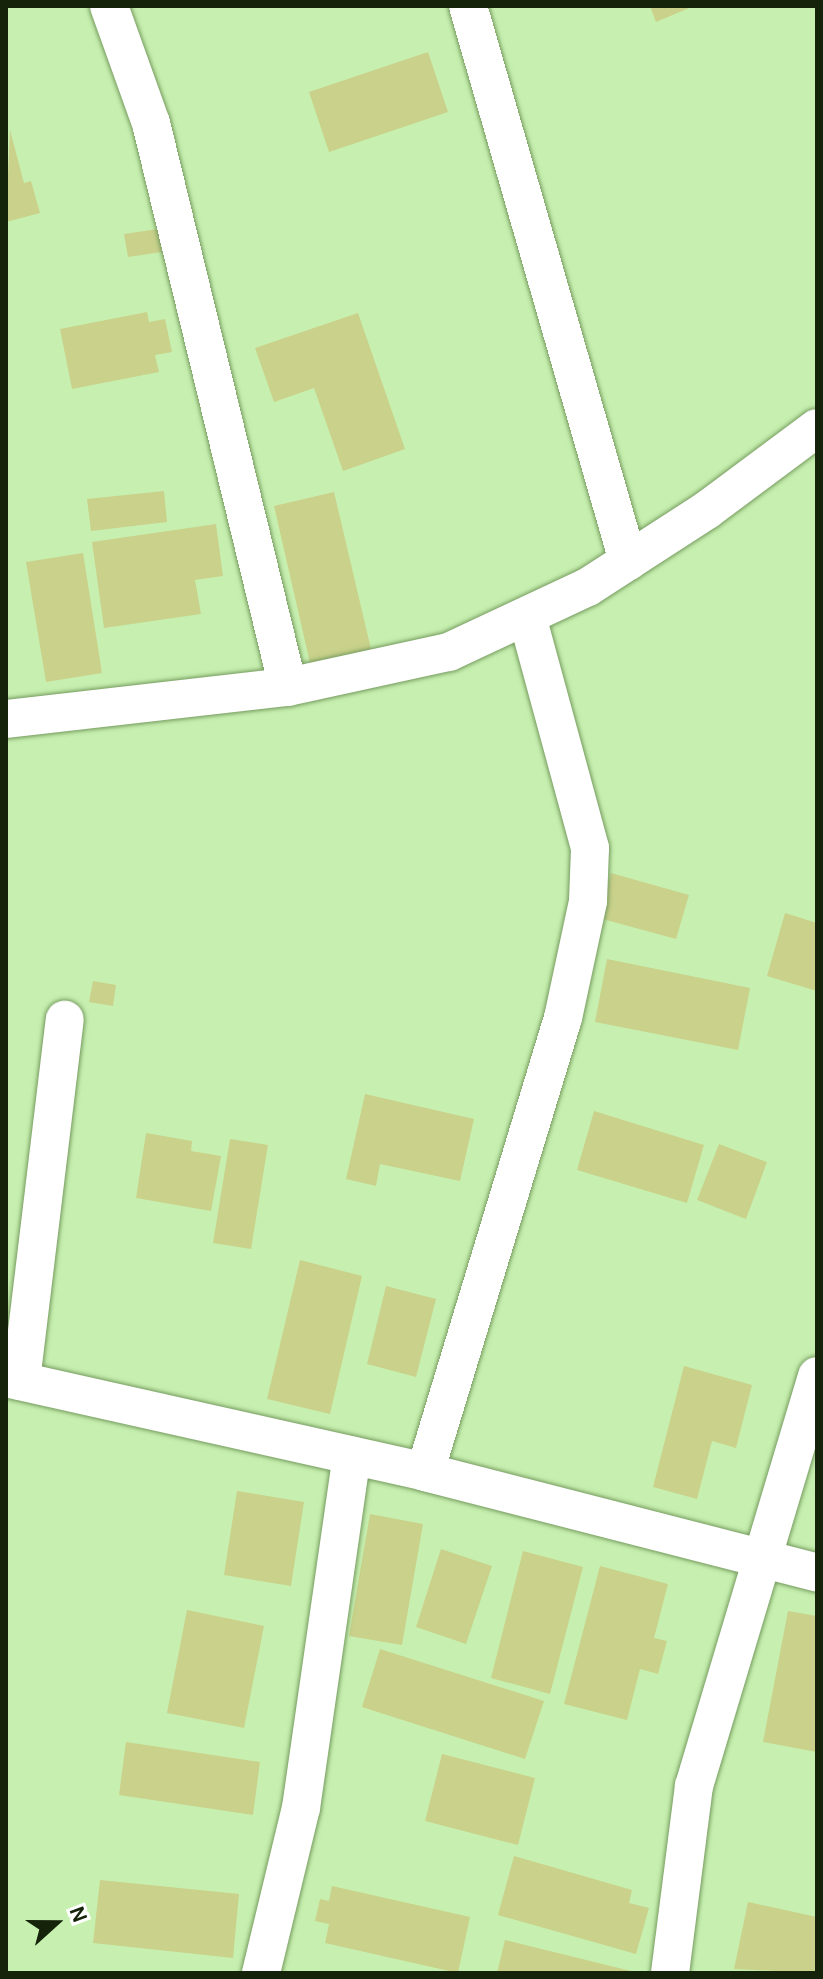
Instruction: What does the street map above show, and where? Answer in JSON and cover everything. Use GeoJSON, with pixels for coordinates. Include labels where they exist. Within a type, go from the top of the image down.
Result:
{"type":"FeatureCollection","features":[{"type":"Feature","properties":{"kind":"street"},"geometry":{"type":"LineString","coordinates":[[109,6],[151,123],[288,687]]}},
{"type":"Feature","properties":{"kind":"street"},"geometry":{"type":"LineString","coordinates":[[468,6],[628,561]]}},
{"type":"Feature","properties":{"kind":"street"},"geometry":{"type":"LineString","coordinates":[[6,719],[288,687],[449,652],[527,616],[628,561],[817,428]]}},
{"type":"Feature","properties":{"kind":"street"},"geometry":{"type":"LineString","coordinates":[[425,1472],[583,945],[590,848],[527,616]]}},
{"type":"Feature","properties":{"kind":"street"},"geometry":{"type":"LineString","coordinates":[[65,1020],[13,1380],[425,1472],[817,1573]]}},
{"type":"Feature","properties":{"kind":"street"},"geometry":{"type":"LineString","coordinates":[[670,1973],[694,1786],[759,1556],[817,1376]]}},
{"type":"Feature","properties":{"kind":"street"},"geometry":{"type":"LineString","coordinates":[[261,1973],[301,1808],[352,1456]]}},
{"type":"Feature","properties":{"kind":"building"},"geometry":{"type":"Polygon","coordinates":[[[650,6],[694,6],[656,22],[650,6]]]}},
{"type":"Feature","properties":{"kind":"building"},"geometry":{"type":"Polygon","coordinates":[[[428,52],[448,112],[329,152],[309,92],[428,52]]]}},
{"type":"Feature","properties":{"kind":"building"},"geometry":{"type":"Polygon","coordinates":[[[10,130],[24,183],[31,181],[40,213],[6,222],[10,130]]]}},
{"type":"Feature","properties":{"kind":"building"},"geometry":{"type":"Polygon","coordinates":[[[158,229],[162,252],[128,257],[124,234],[158,229]]]}},
{"type":"Feature","properties":{"kind":"building"},"geometry":{"type":"Polygon","coordinates":[[[147,312],[149,322],[165,319],[172,352],[155,355],[159,372],[72,389],[60,329],[147,312]]]}},
{"type":"Feature","properties":{"kind":"building"},"geometry":{"type":"Polygon","coordinates":[[[358,313],[405,449],[343,471],[314,388],[274,402],[255,348],[358,313]]]}},
{"type":"Feature","properties":{"kind":"building"},"geometry":{"type":"Polygon","coordinates":[[[164,491],[167,522],[91,531],[87,499],[164,491]]]}},
{"type":"Feature","properties":{"kind":"building"},"geometry":{"type":"Polygon","coordinates":[[[334,492],[371,649],[310,663],[274,506],[334,492]]]}},
{"type":"Feature","properties":{"kind":"building"},"geometry":{"type":"Polygon","coordinates":[[[216,524],[223,576],[195,580],[201,614],[104,628],[92,542],[216,524]]]}},
{"type":"Feature","properties":{"kind":"building"},"geometry":{"type":"Polygon","coordinates":[[[83,553],[102,673],[46,682],[26,562],[83,553]]]}},
{"type":"Feature","properties":{"kind":"building"},"geometry":{"type":"Polygon","coordinates":[[[611,873],[689,895],[676,939],[599,918],[611,873]]]}},
{"type":"Feature","properties":{"kind":"building"},"geometry":{"type":"Polygon","coordinates":[[[785,913],[817,923],[817,991],[767,976],[785,913]]]}},
{"type":"Feature","properties":{"kind":"building"},"geometry":{"type":"Polygon","coordinates":[[[607,959],[750,988],[738,1050],[595,1022],[607,959]]]}},
{"type":"Feature","properties":{"kind":"building"},"geometry":{"type":"Polygon","coordinates":[[[93,981],[116,985],[113,1006],[89,1002],[93,981]]]}},
{"type":"Feature","properties":{"kind":"building"},"geometry":{"type":"Polygon","coordinates":[[[365,1094],[474,1119],[460,1181],[380,1164],[376,1186],[346,1179],[365,1094]]]}},
{"type":"Feature","properties":{"kind":"building"},"geometry":{"type":"Polygon","coordinates":[[[594,1111],[704,1145],[687,1203],[577,1170],[594,1111]]]}},
{"type":"Feature","properties":{"kind":"building"},"geometry":{"type":"Polygon","coordinates":[[[146,1133],[192,1141],[191,1151],[221,1156],[211,1211],[136,1198],[146,1133]]]}},
{"type":"Feature","properties":{"kind":"building"},"geometry":{"type":"Polygon","coordinates":[[[230,1139],[268,1145],[251,1249],[213,1243],[230,1139]]]}},
{"type":"Feature","properties":{"kind":"building"},"geometry":{"type":"Polygon","coordinates":[[[719,1144],[767,1162],[746,1219],[697,1200],[719,1144]]]}},
{"type":"Feature","properties":{"kind":"building"},"geometry":{"type":"Polygon","coordinates":[[[300,1260],[362,1276],[330,1414],[267,1399],[300,1260]]]}},
{"type":"Feature","properties":{"kind":"building"},"geometry":{"type":"Polygon","coordinates":[[[386,1286],[436,1299],[416,1377],[367,1364],[386,1286]]]}},
{"type":"Feature","properties":{"kind":"building"},"geometry":{"type":"Polygon","coordinates":[[[684,1366],[752,1385],[736,1448],[712,1441],[697,1499],[653,1487],[684,1366]]]}},
{"type":"Feature","properties":{"kind":"building"},"geometry":{"type":"Polygon","coordinates":[[[237,1491],[304,1502],[291,1586],[224,1575],[237,1491]]]}},
{"type":"Feature","properties":{"kind":"building"},"geometry":{"type":"Polygon","coordinates":[[[370,1514],[423,1524],[402,1645],[349,1636],[370,1514]]]}},
{"type":"Feature","properties":{"kind":"building"},"geometry":{"type":"Polygon","coordinates":[[[441,1549],[492,1566],[466,1644],[416,1627],[441,1549]]]}},
{"type":"Feature","properties":{"kind":"building"},"geometry":{"type":"Polygon","coordinates":[[[523,1551],[583,1567],[550,1694],[491,1678],[523,1551]]]}},
{"type":"Feature","properties":{"kind":"building"},"geometry":{"type":"Polygon","coordinates":[[[600,1566],[668,1584],[654,1638],[667,1641],[658,1674],[640,1669],[627,1720],[564,1704],[600,1566]]]}},
{"type":"Feature","properties":{"kind":"building"},"geometry":{"type":"Polygon","coordinates":[[[187,1610],[264,1626],[244,1728],[167,1713],[187,1610]]]}},
{"type":"Feature","properties":{"kind":"building"},"geometry":{"type":"Polygon","coordinates":[[[788,1611],[817,1616],[817,1752],[763,1742],[788,1611]]]}},
{"type":"Feature","properties":{"kind":"building"},"geometry":{"type":"Polygon","coordinates":[[[380,1649],[544,1701],[525,1759],[362,1707],[380,1649]]]}},
{"type":"Feature","properties":{"kind":"building"},"geometry":{"type":"Polygon","coordinates":[[[126,1742],[260,1762],[253,1815],[119,1795],[126,1742]]]}},
{"type":"Feature","properties":{"kind":"building"},"geometry":{"type":"Polygon","coordinates":[[[442,1754],[535,1778],[518,1845],[425,1821],[442,1754]]]}},
{"type":"Feature","properties":{"kind":"building"},"geometry":{"type":"Polygon","coordinates":[[[514,1856],[632,1890],[629,1903],[649,1908],[636,1954],[498,1915],[514,1856]]]}},
{"type":"Feature","properties":{"kind":"building"},"geometry":{"type":"Polygon","coordinates":[[[100,1880],[239,1894],[233,1958],[93,1943],[100,1880]]]}},
{"type":"Feature","properties":{"kind":"building"},"geometry":{"type":"Polygon","coordinates":[[[332,1886],[470,1917],[458,1973],[325,1943],[329,1924],[315,1921],[320,1899],[329,1901],[332,1886]]]}},
{"type":"Feature","properties":{"kind":"building"},"geometry":{"type":"Polygon","coordinates":[[[748,1902],[817,1917],[817,1973],[734,1969],[748,1902]]]}},
{"type":"Feature","properties":{"kind":"building"},"geometry":{"type":"Polygon","coordinates":[[[505,1940],[635,1972],[635,1973],[497,1973],[505,1940]]]}}]}
